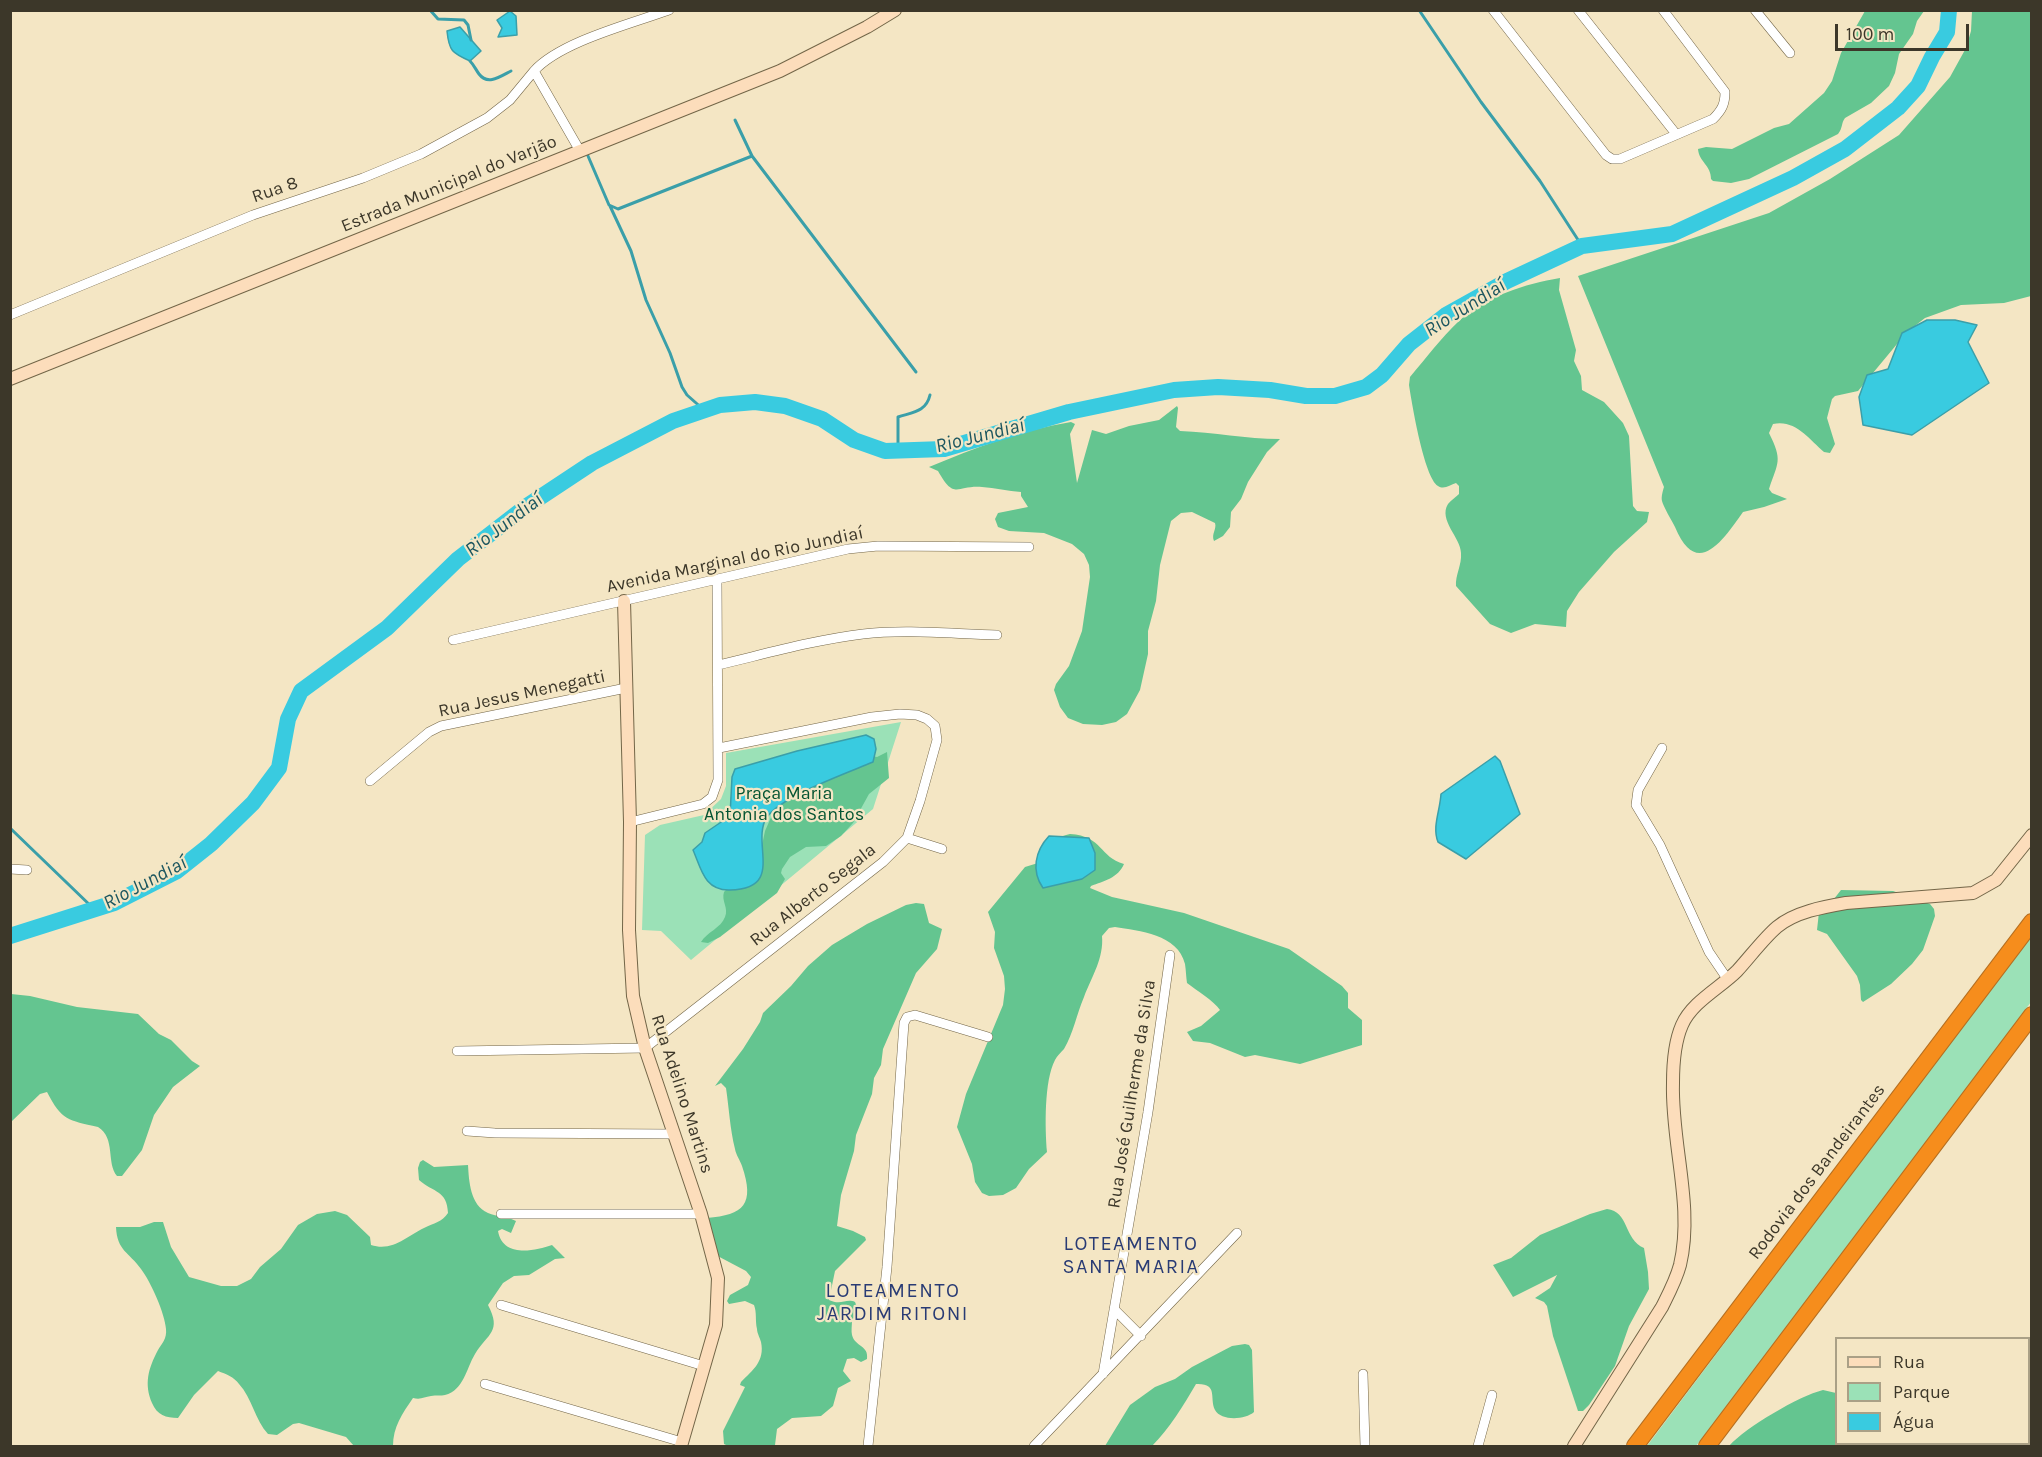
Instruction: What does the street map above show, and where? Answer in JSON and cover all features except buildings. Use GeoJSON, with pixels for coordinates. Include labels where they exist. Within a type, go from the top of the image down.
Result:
{"type":"FeatureCollection","features":[{"type":"Feature","properties":{"kind":"highway","name":"Rodovia dos Bandeirantes"},"geometry":{"type":"LineString","coordinates":[[1635,1446],[2031,922]]}},
{"type":"Feature","properties":{"kind":"highway"},"geometry":{"type":"LineString","coordinates":[[1707,1446],[2031,1015]]}},
{"type":"Feature","properties":{"kind":"street","name":"Rua 8"},"geometry":{"type":"LineString","coordinates":[[10,315],[253,215],[363,178],[421,154],[487,118],[510,100],[544,60],[563,49],[669,10]]}},
{"type":"Feature","properties":{"kind":"street","name":"Estrada Municipal do Varjão"},"geometry":{"type":"LineString","coordinates":[[10,379],[780,71],[867,27],[895,10]]}},
{"type":"Feature","properties":{"kind":"street"},"geometry":{"type":"LineString","coordinates":[[1494,10],[1606,156],[1612,159],[1620,159],[1713,119],[1725,103],[1725,92],[1663,10]]}},
{"type":"Feature","properties":{"kind":"street"},"geometry":{"type":"LineString","coordinates":[[1578,10],[1676,134]]}},
{"type":"Feature","properties":{"kind":"street"},"geometry":{"type":"LineString","coordinates":[[1755,10],[1790,53]]}},
{"type":"Feature","properties":{"kind":"street"},"geometry":{"type":"LineString","coordinates":[[534,71],[580,151]]}},
{"type":"Feature","properties":{"kind":"street","name":"Avenida Marginal do Rio Jundiaí"},"geometry":{"type":"LineString","coordinates":[[453,640],[848,549],[878,546],[1029,547]]}},
{"type":"Feature","properties":{"kind":"street"},"geometry":{"type":"LineString","coordinates":[[630,822],[703,804],[712,797],[718,780],[719,748],[717,579]]}},
{"type":"Feature","properties":{"kind":"street","name":"Rua Adelino Martins"},"geometry":{"type":"LineString","coordinates":[[624,600],[630,822],[631,981],[645,1048],[701,1214],[718,1278],[716,1325],[681,1444]]}},
{"type":"Feature","properties":{"kind":"street"},"geometry":{"type":"LineString","coordinates":[[718,665],[835,638],[864,634],[898,632],[997,635]]}},
{"type":"Feature","properties":{"kind":"street","name":"Rua Jesus Menegatti"},"geometry":{"type":"LineString","coordinates":[[370,781],[429,732],[441,726],[626,688]]}},
{"type":"Feature","properties":{"kind":"street","name":"Rua Alberto Segala"},"geometry":{"type":"LineString","coordinates":[[645,1048],[883,862],[906,838],[938,740],[935,726],[927,719],[917,715],[881,716],[719,748]]}},
{"type":"Feature","properties":{"kind":"street"},"geometry":{"type":"LineString","coordinates":[[1662,748],[1638,790],[1636,805],[1660,845],[1709,952],[1728,980]]}},
{"type":"Feature","properties":{"kind":"street"},"geometry":{"type":"LineString","coordinates":[[1575,1446],[1662,1307],[1680,1265],[1684,1239],[1684,1212],[1672,1109],[1673,1067],[1677,1040],[1682,1024],[1689,1014],[1728,980],[1777,927],[1792,918],[1846,903],[1973,892],[1996,880],[2031,835]]}},
{"type":"Feature","properties":{"kind":"street"},"geometry":{"type":"LineString","coordinates":[[906,838],[942,849]]}},
{"type":"Feature","properties":{"kind":"street"},"geometry":{"type":"LineString","coordinates":[[10,869],[27,870]]}},
{"type":"Feature","properties":{"kind":"street","name":"Rua José Guilherme da Silva"},"geometry":{"type":"LineString","coordinates":[[1103,1374],[1148,1112],[1170,955]]}},
{"type":"Feature","properties":{"kind":"street"},"geometry":{"type":"LineString","coordinates":[[868,1446],[887,1267],[904,1023],[907,1017],[915,1015],[988,1037]]}},
{"type":"Feature","properties":{"kind":"street"},"geometry":{"type":"LineString","coordinates":[[457,1052],[645,1048]]}},
{"type":"Feature","properties":{"kind":"street"},"geometry":{"type":"LineString","coordinates":[[467,1131],[674,1134]]}},
{"type":"Feature","properties":{"kind":"street"},"geometry":{"type":"LineString","coordinates":[[501,1214],[701,1214]]}},
{"type":"Feature","properties":{"kind":"street"},"geometry":{"type":"LineString","coordinates":[[1034,1446],[1238,1233]]}},
{"type":"Feature","properties":{"kind":"street"},"geometry":{"type":"LineString","coordinates":[[501,1305],[704,1366]]}},
{"type":"Feature","properties":{"kind":"street"},"geometry":{"type":"LineString","coordinates":[[1114,1309],[1141,1336]]}},
{"type":"Feature","properties":{"kind":"street"},"geometry":{"type":"LineString","coordinates":[[1363,1374],[1365,1446]]}},
{"type":"Feature","properties":{"kind":"street"},"geometry":{"type":"LineString","coordinates":[[485,1384],[681,1444]]}},
{"type":"Feature","properties":{"kind":"street"},"geometry":{"type":"LineString","coordinates":[[1478,1446],[1492,1395]]}},
{"type":"Feature","properties":{"kind":"green space"},"geometry":{"type":"Polygon","coordinates":[[[1865,11],[1924,11],[1917,21],[1913,34],[1899,54],[1895,73],[1889,86],[1871,103],[1845,118],[1838,134],[1749,179],[1731,183],[1713,181],[1698,149],[1706,147],[1732,149],[1774,128],[1789,124],[1824,93],[1832,81],[1841,53],[1865,11]]]}},
{"type":"Feature","properties":{"kind":"green space"},"geometry":{"type":"Polygon","coordinates":[[[1972,11],[2031,11],[2031,296],[2004,303],[1961,305],[1925,318],[1907,332],[1858,391],[1835,396],[1832,399],[1827,418],[1835,444],[1830,453],[1824,452],[1795,427],[1781,423],[1773,424],[1769,433],[1778,461],[1769,489],[1772,493],[1787,499],[1743,512],[1727,534],[1710,550],[1701,553],[1692,551],[1683,543],[1663,503],[1664,487],[1578,276],[1769,213],[1830,179],[1899,135],[1950,77],[1966,48],[1971,31],[1972,11]]]}},
{"type":"Feature","properties":{"kind":"green space"},"geometry":{"type":"Polygon","coordinates":[[[1560,278],[1559,290],[1576,350],[1574,361],[1581,376],[1582,390],[1604,402],[1623,423],[1629,436],[1633,506],[1637,511],[1649,512],[1647,522],[1614,552],[1579,592],[1567,611],[1566,627],[1535,624],[1511,633],[1490,624],[1456,586],[1461,553],[1458,541],[1448,523],[1446,510],[1448,504],[1459,494],[1459,486],[1456,483],[1445,487],[1438,486],[1428,469],[1416,423],[1409,385],[1410,377],[1446,334],[1470,312],[1506,292],[1560,278]]]}},
{"type":"Feature","properties":{"kind":"green space"},"geometry":{"type":"Polygon","coordinates":[[[1177,406],[1176,427],[1180,431],[1280,439],[1267,452],[1248,482],[1241,499],[1231,512],[1230,527],[1223,536],[1214,541],[1215,523],[1192,512],[1181,513],[1171,521],[1160,565],[1156,601],[1148,631],[1148,654],[1140,690],[1127,714],[1116,722],[1102,725],[1083,724],[1068,718],[1060,707],[1054,690],[1069,666],[1082,631],[1090,577],[1089,565],[1084,554],[1072,544],[1044,533],[1009,531],[998,527],[995,519],[998,513],[1028,507],[1021,492],[982,487],[953,489],[948,486],[938,471],[929,467],[1016,435],[1071,422],[1075,424],[1070,434],[1077,483],[1092,430],[1106,434],[1129,426],[1159,420],[1177,406]]]}},
{"type":"Feature","properties":{"kind":"green space","name":"Praça Maria Antonia dos Santos"},"geometry":{"type":"Polygon","coordinates":[[[901,722],[873,809],[691,960],[661,931],[642,930],[645,835],[660,825],[704,815],[721,799],[726,786],[726,753],[901,722]]]}},
{"type":"Feature","properties":{"kind":"green space"},"geometry":{"type":"Polygon","coordinates":[[[887,752],[889,778],[869,794],[853,823],[841,836],[826,846],[806,847],[790,857],[782,869],[781,873],[785,879],[777,893],[720,937],[708,943],[701,942],[725,917],[724,892],[760,855],[765,831],[776,806],[857,753],[877,757],[887,752]]]}},
{"type":"Feature","properties":{"kind":"green space"},"geometry":{"type":"Polygon","coordinates":[[[1070,834],[1089,839],[1110,857],[1124,864],[1114,876],[1090,888],[1112,897],[1184,913],[1289,949],[1342,986],[1348,993],[1348,1008],[1362,1020],[1362,1045],[1300,1064],[1255,1055],[1245,1057],[1210,1043],[1193,1041],[1187,1032],[1201,1026],[1220,1010],[1187,983],[1185,964],[1181,954],[1166,940],[1156,936],[1115,927],[1109,928],[1102,936],[1099,959],[1070,1037],[1051,1069],[1046,1105],[1047,1152],[1029,1169],[1016,1188],[1003,1195],[989,1196],[982,1193],[975,1182],[972,1164],[957,1127],[966,1094],[1003,1005],[1004,976],[994,948],[995,932],[988,912],[1025,867],[1038,863],[1049,844],[1057,838],[1070,834]]]}},
{"type":"Feature","properties":{"kind":"green space"},"geometry":{"type":"Polygon","coordinates":[[[1841,890],[1893,891],[1930,904],[1934,909],[1935,916],[1923,950],[1891,984],[1863,1002],[1857,976],[1827,934],[1817,930],[1819,912],[1830,904],[1841,890]]]}},
{"type":"Feature","properties":{"kind":"green space"},"geometry":{"type":"Polygon","coordinates":[[[924,904],[929,923],[942,929],[937,949],[916,973],[883,1049],[881,1065],[874,1078],[872,1094],[856,1135],[854,1151],[841,1195],[837,1226],[853,1231],[865,1237],[866,1240],[835,1271],[829,1300],[855,1302],[859,1312],[852,1320],[852,1335],[866,1351],[867,1359],[861,1362],[854,1358],[847,1359],[843,1371],[851,1381],[838,1388],[833,1406],[821,1416],[792,1418],[777,1429],[775,1445],[777,1446],[728,1446],[724,1444],[723,1431],[745,1387],[740,1385],[741,1382],[757,1365],[762,1349],[754,1305],[745,1301],[729,1304],[727,1301],[730,1295],[748,1285],[751,1277],[746,1271],[712,1253],[707,1218],[730,1214],[738,1210],[743,1205],[747,1190],[746,1179],[733,1141],[726,1088],[721,1083],[715,1086],[743,1049],[763,1013],[808,966],[832,945],[867,924],[906,905],[924,904]]]}},
{"type":"Feature","properties":{"kind":"green space"},"geometry":{"type":"Polygon","coordinates":[[[2031,936],[2031,1002],[1696,1446],[1647,1446],[2031,936]]]}},
{"type":"Feature","properties":{"kind":"green space"},"geometry":{"type":"Polygon","coordinates":[[[11,994],[77,1007],[138,1014],[159,1034],[171,1040],[200,1066],[173,1087],[154,1115],[142,1150],[122,1176],[117,1176],[114,1171],[109,1144],[104,1132],[98,1127],[67,1118],[57,1109],[47,1092],[40,1094],[11,1122],[11,994]]]}},
{"type":"Feature","properties":{"kind":"green space"},"geometry":{"type":"Polygon","coordinates":[[[423,1160],[434,1167],[468,1165],[472,1192],[477,1204],[488,1213],[516,1221],[511,1233],[502,1229],[498,1231],[501,1240],[506,1245],[513,1249],[528,1250],[552,1245],[565,1258],[555,1259],[529,1275],[514,1276],[503,1283],[488,1305],[494,1321],[492,1332],[475,1354],[456,1389],[445,1395],[413,1398],[396,1427],[393,1446],[354,1446],[346,1437],[299,1423],[293,1424],[277,1435],[268,1434],[237,1382],[218,1371],[194,1395],[178,1418],[166,1416],[156,1410],[148,1389],[148,1376],[165,1338],[165,1323],[149,1282],[121,1246],[116,1227],[140,1227],[154,1222],[163,1222],[171,1247],[189,1277],[221,1286],[237,1286],[251,1279],[260,1267],[281,1249],[298,1225],[317,1214],[335,1211],[347,1215],[370,1237],[371,1245],[379,1247],[393,1245],[446,1216],[447,1206],[442,1196],[419,1180],[418,1168],[423,1160]]]}},
{"type":"Feature","properties":{"kind":"green space"},"geometry":{"type":"Polygon","coordinates":[[[1607,1209],[1619,1215],[1633,1239],[1644,1248],[1649,1289],[1629,1326],[1615,1366],[1589,1405],[1583,1411],[1578,1411],[1553,1336],[1547,1306],[1535,1298],[1550,1288],[1557,1275],[1513,1297],[1493,1265],[1511,1258],[1540,1235],[1607,1209]]]}},
{"type":"Feature","properties":{"kind":"green space"},"geometry":{"type":"Polygon","coordinates":[[[1249,1345],[1252,1350],[1254,1412],[1250,1415],[1228,1418],[1218,1414],[1213,1405],[1211,1389],[1203,1384],[1196,1384],[1181,1409],[1152,1446],[1105,1446],[1130,1405],[1155,1387],[1175,1379],[1192,1367],[1232,1346],[1249,1345]]]}},
{"type":"Feature","properties":{"kind":"green space"},"geometry":{"type":"Polygon","coordinates":[[[1823,1390],[1835,1393],[1835,1445],[1849,1446],[1729,1446],[1747,1430],[1773,1413],[1823,1390]]]}},
{"type":"Feature","properties":{"kind":"water"},"geometry":{"type":"Polygon","coordinates":[[[510,11],[516,16],[517,35],[498,37],[502,28],[497,20],[510,11]]]}},
{"type":"Feature","properties":{"kind":"water"},"geometry":{"type":"Polygon","coordinates":[[[460,27],[481,51],[470,61],[455,53],[450,47],[447,31],[460,27]]]}},
{"type":"Feature","properties":{"kind":"water"},"geometry":{"type":"Polygon","coordinates":[[[1927,320],[1955,320],[1977,325],[1968,342],[1989,383],[1912,435],[1863,425],[1859,397],[1867,375],[1888,369],[1902,333],[1927,320]]]}},
{"type":"Feature","properties":{"kind":"water"},"geometry":{"type":"Polygon","coordinates":[[[866,735],[874,739],[876,749],[873,762],[800,793],[767,817],[763,827],[762,873],[757,882],[747,888],[730,890],[714,887],[709,883],[701,871],[693,850],[702,842],[705,833],[730,816],[732,777],[735,769],[797,751],[866,735]]]}},
{"type":"Feature","properties":{"kind":"water"},"geometry":{"type":"Polygon","coordinates":[[[1495,756],[1500,761],[1520,814],[1466,859],[1438,842],[1436,825],[1441,794],[1495,756]]]}},
{"type":"Feature","properties":{"kind":"water"},"geometry":{"type":"Polygon","coordinates":[[[1049,836],[1089,838],[1095,853],[1095,870],[1082,879],[1043,888],[1037,875],[1036,861],[1040,848],[1049,836]]]}},
{"type":"Feature","properties":{"kind":"waterway"},"geometry":{"type":"LineString","coordinates":[[430,10],[438,19],[464,20],[468,25],[471,40]]}},
{"type":"Feature","properties":{"kind":"waterway"},"geometry":{"type":"LineString","coordinates":[[1419,10],[1481,102],[1540,181],[1582,246]]}},
{"type":"Feature","properties":{"kind":"waterway","name":"Rio Jundiaí"},"geometry":{"type":"LineString","coordinates":[[10,936],[114,903],[177,871],[211,844],[253,803],[279,768],[288,719],[301,691],[387,628],[458,559],[524,508],[592,463],[673,421],[720,405],[755,402],[785,406],[822,419],[854,440],[885,451],[944,449],[1069,412],[1174,390],[1218,387],[1270,390],[1306,396],[1335,396],[1366,387],[1382,375],[1409,344],[1446,315],[1507,281],[1582,246],[1672,234],[1793,178],[1845,149],[1898,108],[1918,86],[1947,32],[1949,10]]}},
{"type":"Feature","properties":{"kind":"waterway"},"geometry":{"type":"LineString","coordinates":[[470,61],[483,78],[490,80],[511,71]]}},
{"type":"Feature","properties":{"kind":"waterway"},"geometry":{"type":"LineString","coordinates":[[735,120],[752,156],[916,372]]}},
{"type":"Feature","properties":{"kind":"waterway"},"geometry":{"type":"LineString","coordinates":[[588,156],[609,205],[618,209],[752,156]]}},
{"type":"Feature","properties":{"kind":"waterway"},"geometry":{"type":"LineString","coordinates":[[610,206],[631,251],[646,300],[670,353],[682,387],[687,395],[704,410]]}},
{"type":"Feature","properties":{"kind":"waterway"},"geometry":{"type":"LineString","coordinates":[[898,451],[898,417],[922,408],[930,395]]}},
{"type":"Feature","properties":{"kind":"waterway"},"geometry":{"type":"LineString","coordinates":[[10,828],[94,909]]}},
{"type":"Feature","properties":{"kind":"district","name":"LOTEAMENTO SANTA MARIA"},"geometry":{"type":"Point","coordinates":[1131,1256]}},
{"type":"Feature","properties":{"kind":"district","name":"LOTEAMENTO JARDIM RITONI"},"geometry":{"type":"Point","coordinates":[893,1302]}}]}
